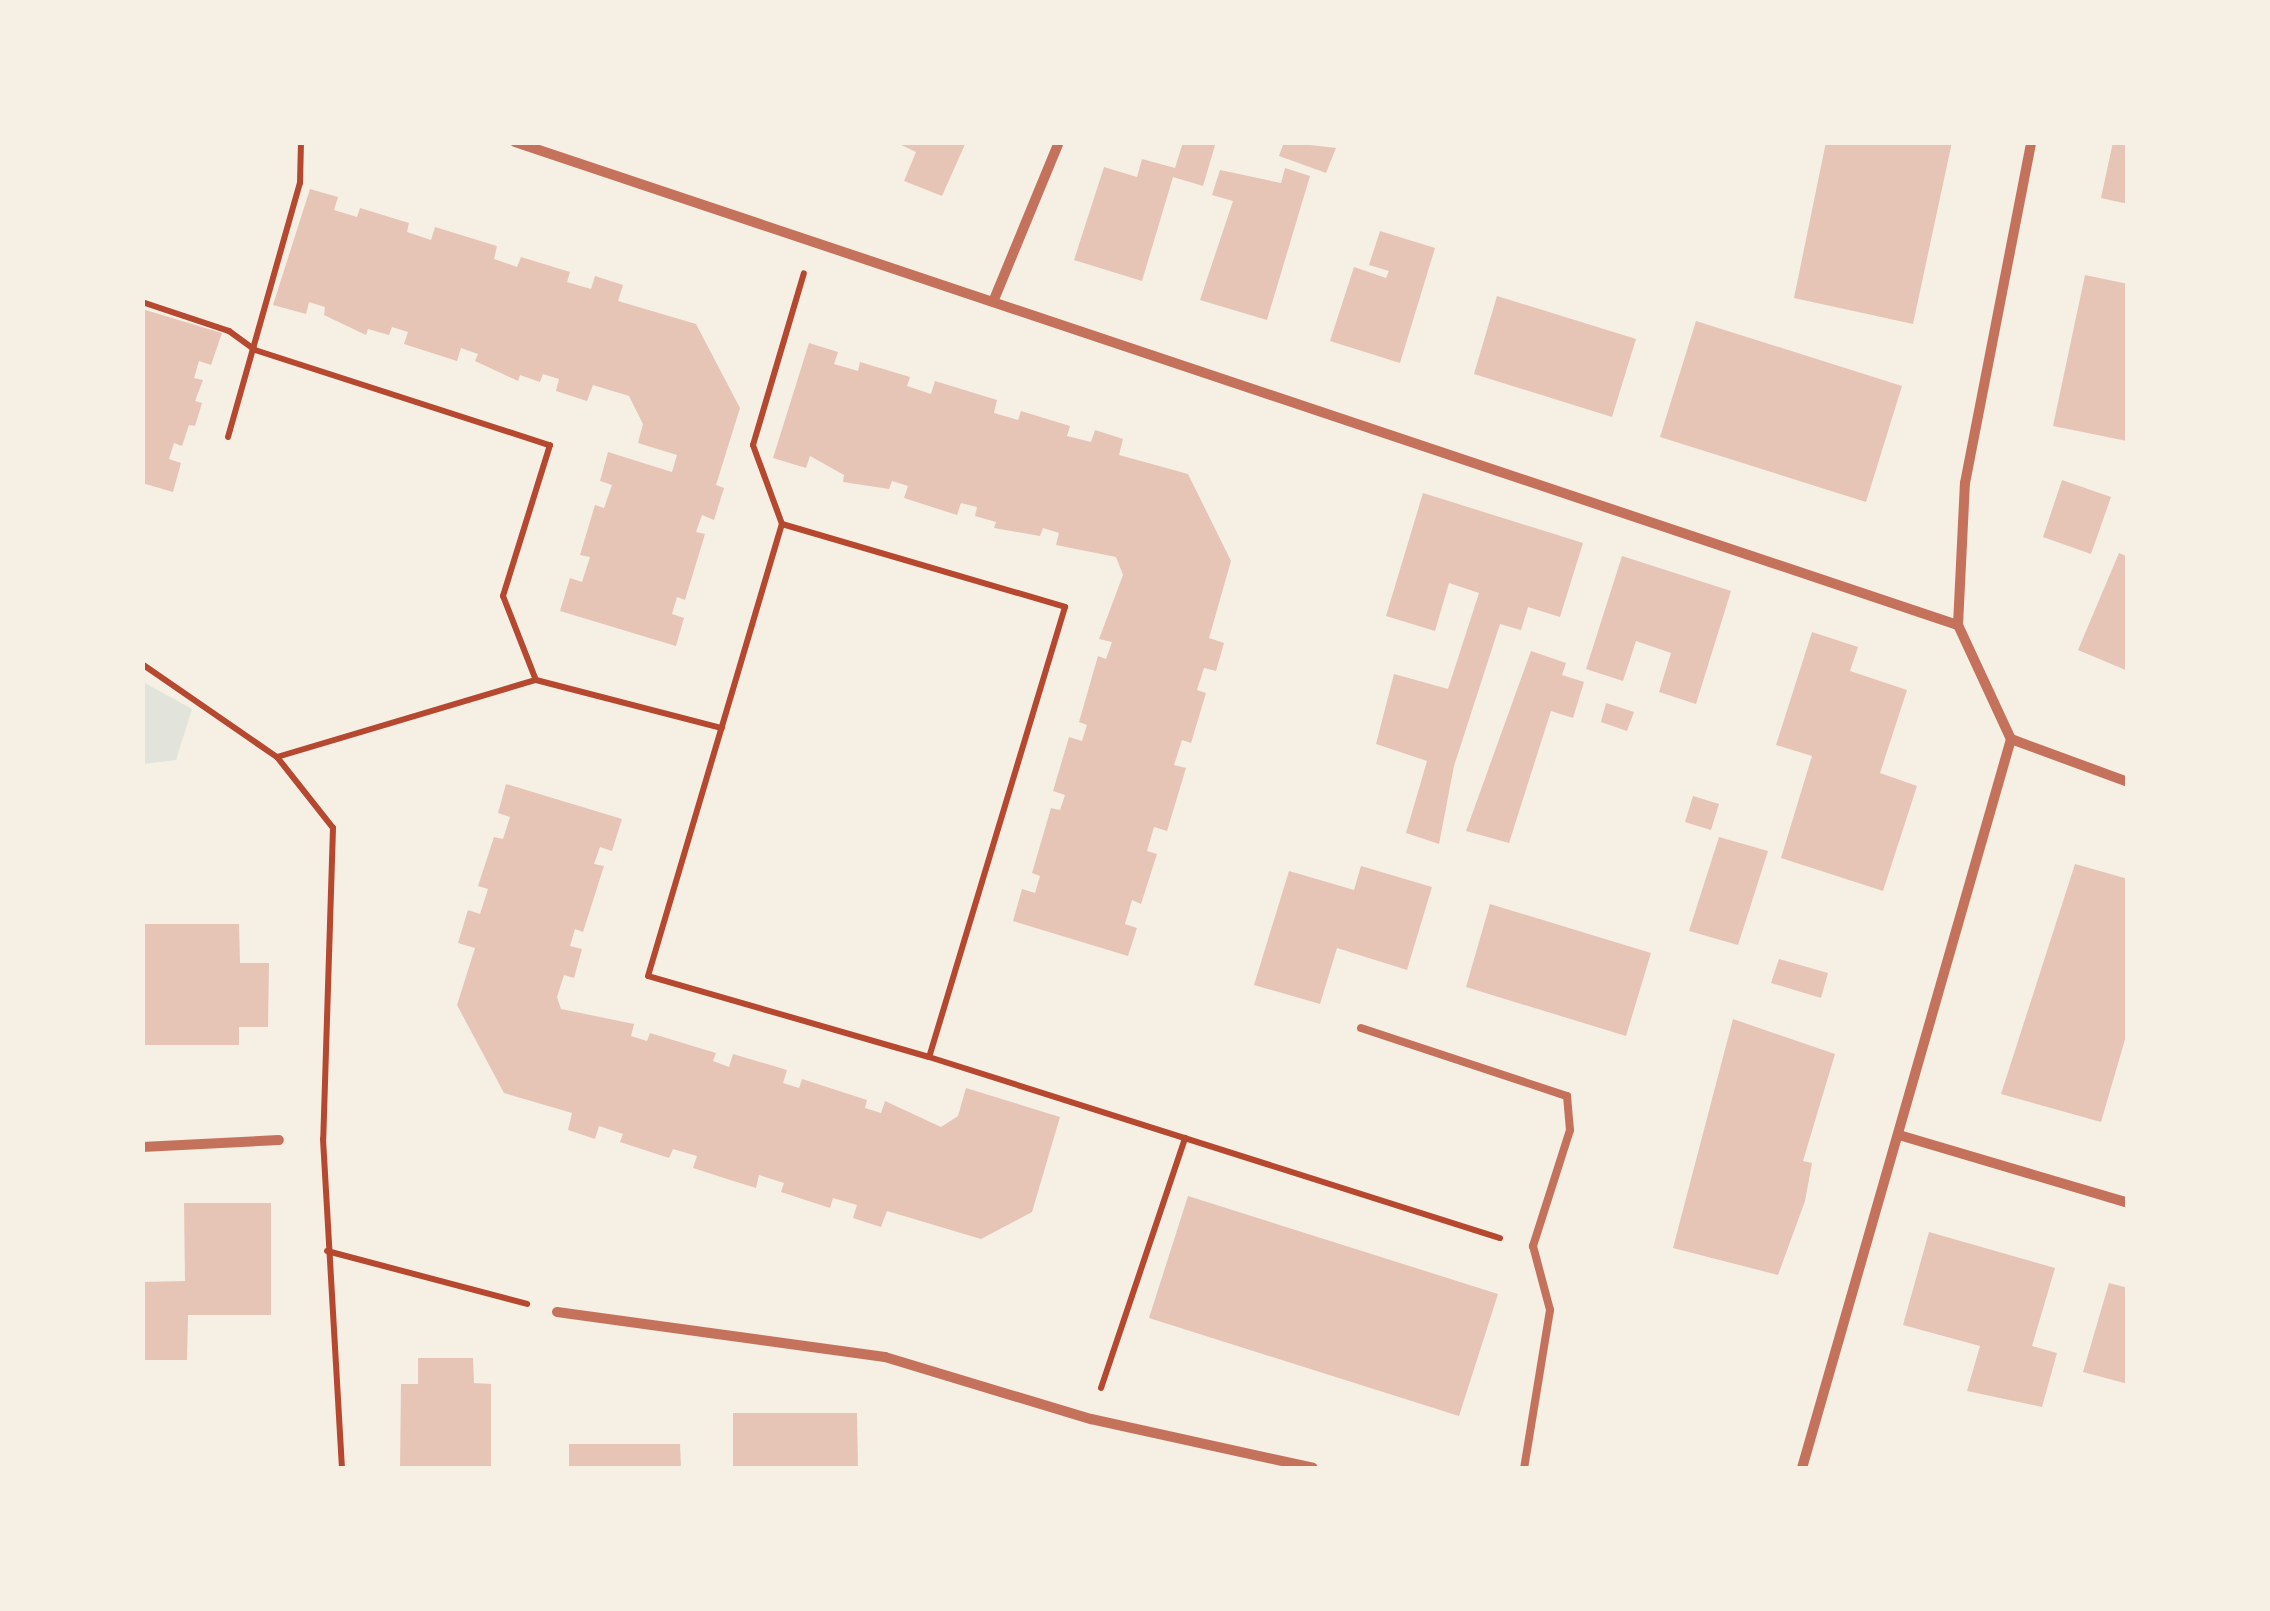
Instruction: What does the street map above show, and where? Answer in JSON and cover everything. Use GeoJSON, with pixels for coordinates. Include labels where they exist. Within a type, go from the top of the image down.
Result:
{"type":"FeatureCollection","features":[{"type":"Feature","properties":{"kind":"street"},"geometry":{"type":"LineString","coordinates":[[515,142],[1958,625]]}},
{"type":"Feature","properties":{"kind":"street"},"geometry":{"type":"LineString","coordinates":[[992,302],[1059,142]]}},
{"type":"Feature","properties":{"kind":"street"},"geometry":{"type":"LineString","coordinates":[[1802,1468],[2011,739],[1958,625],[1965,483],[2031,142]]}},
{"type":"Feature","properties":{"kind":"street"},"geometry":{"type":"LineString","coordinates":[[2011,739],[2128,782]]}},
{"type":"Feature","properties":{"kind":"street"},"geometry":{"type":"LineString","coordinates":[[1900,1135],[2128,1204]]}},
{"type":"Feature","properties":{"kind":"street"},"geometry":{"type":"LineString","coordinates":[[142,1146],[278,1140]]}},
{"type":"Feature","properties":{"kind":"street"},"geometry":{"type":"LineString","coordinates":[[558,1312],[884,1357],[1091,1419],[1313,1468]]}},
{"type":"Feature","properties":{"kind":"lane"},"geometry":{"type":"LineString","coordinates":[[1361,1028],[1566,1096],[1570,1130],[1533,1246],[1550,1310],[1524,1468]]}},
{"type":"Feature","properties":{"kind":"path"},"geometry":{"type":"LineString","coordinates":[[228,437],[256,350],[300,183],[301,142]]}},
{"type":"Feature","properties":{"kind":"path"},"geometry":{"type":"LineString","coordinates":[[813,242],[753,445],[782,524],[648,976],[930,1057],[1497,1236],[1507,1247]]}},
{"type":"Feature","properties":{"kind":"path"},"geometry":{"type":"LineString","coordinates":[[142,302],[229,331],[256,350],[550,445],[503,596],[536,680]]}},
{"type":"Feature","properties":{"kind":"path"},"geometry":{"type":"LineString","coordinates":[[782,524],[1065,607],[930,1057]]}},
{"type":"Feature","properties":{"kind":"path"},"geometry":{"type":"LineString","coordinates":[[142,664],[277,757],[333,828],[326,1250],[342,1468]]}},
{"type":"Feature","properties":{"kind":"path"},"geometry":{"type":"LineString","coordinates":[[277,757],[536,680],[722,728]]}},
{"type":"Feature","properties":{"kind":"path"},"geometry":{"type":"LineString","coordinates":[[1091,1419],[1185,1138]]}},
{"type":"Feature","properties":{"kind":"path"},"geometry":{"type":"LineString","coordinates":[[326,1250],[558,1312]]}},
{"type":"Feature","properties":{"kind":"shaded area"},"geometry":{"type":"Polygon","coordinates":[[[143,682],[192,709],[176,760],[143,764],[143,682]]]}},
{"type":"Feature","properties":{"kind":"building"},"geometry":{"type":"Polygon","coordinates":[[[895,142],[966,142],[942,196],[904,181],[916,152],[895,142]]]}},
{"type":"Feature","properties":{"kind":"building"},"geometry":{"type":"Polygon","coordinates":[[[1183,142],[1216,142],[1203,186],[1173,177],[1142,281],[1074,260],[1104,167],[1137,177],[1142,159],[1175,168],[1183,142]]]}},
{"type":"Feature","properties":{"kind":"building"},"geometry":{"type":"Polygon","coordinates":[[[1284,142],[1336,148],[1326,173],[1279,156],[1284,142]]]}},
{"type":"Feature","properties":{"kind":"building"},"geometry":{"type":"Polygon","coordinates":[[[1826,142],[1952,142],[1913,324],[1794,298],[1826,142]]]}},
{"type":"Feature","properties":{"kind":"building"},"geometry":{"type":"Polygon","coordinates":[[[2113,142],[2128,142],[2128,204],[2101,198],[2113,142]]]}},
{"type":"Feature","properties":{"kind":"building"},"geometry":{"type":"Polygon","coordinates":[[[1285,168],[1310,176],[1267,320],[1200,300],[1233,201],[1212,195],[1220,170],[1281,183],[1285,168]]]}},
{"type":"Feature","properties":{"kind":"building"},"geometry":{"type":"Polygon","coordinates":[[[310,189],[338,197],[334,210],[357,217],[360,208],[409,223],[407,232],[431,240],[435,227],[497,246],[494,259],[517,267],[521,257],[570,272],[567,282],[591,289],[595,276],[623,285],[618,301],[696,324],[740,408],[716,485],[724,488],[714,520],[702,515],[696,532],[705,534],[685,600],[677,597],[672,614],[684,618],[676,646],[560,611],[570,578],[582,582],[590,557],[580,555],[595,505],[604,508],[612,485],[600,481],[608,452],[672,472],[677,455],[638,443],[643,424],[629,396],[593,385],[587,401],[556,391],[559,379],[543,374],[540,382],[520,375],[518,381],[475,361],[478,354],[461,348],[457,361],[404,344],[408,332],[392,327],[389,335],[368,329],[366,335],[324,315],[325,307],[309,302],[306,314],[273,305],[310,189]]]}},
{"type":"Feature","properties":{"kind":"building"},"geometry":{"type":"Polygon","coordinates":[[[1380,231],[1435,248],[1400,363],[1330,341],[1354,267],[1386,278],[1389,271],[1369,265],[1380,231]]]}},
{"type":"Feature","properties":{"kind":"building"},"geometry":{"type":"Polygon","coordinates":[[[2085,275],[2128,284],[2127,441],[2053,426],[2085,275]]]}},
{"type":"Feature","properties":{"kind":"building"},"geometry":{"type":"Polygon","coordinates":[[[1497,296],[1636,339],[1612,417],[1474,374],[1497,296]]]}},
{"type":"Feature","properties":{"kind":"building"},"geometry":{"type":"Polygon","coordinates":[[[142,309],[222,333],[211,365],[199,361],[194,378],[203,380],[195,401],[202,403],[195,426],[189,425],[182,446],[174,443],[169,459],[181,463],[173,492],[142,483],[142,309]]]}},
{"type":"Feature","properties":{"kind":"building"},"geometry":{"type":"Polygon","coordinates":[[[1696,321],[1902,386],[1866,502],[1660,437],[1696,321]]]}},
{"type":"Feature","properties":{"kind":"building"},"geometry":{"type":"Polygon","coordinates":[[[809,343],[838,352],[834,364],[858,371],[860,362],[910,377],[907,386],[931,394],[935,381],[997,400],[994,413],[1018,420],[1021,411],[1070,426],[1067,436],[1091,442],[1095,430],[1123,439],[1119,455],[1188,474],[1231,561],[1209,638],[1224,643],[1216,671],[1204,668],[1197,690],[1206,693],[1191,743],[1182,740],[1174,765],[1186,768],[1167,831],[1154,827],[1147,851],[1157,854],[1141,904],[1132,900],[1125,924],[1137,928],[1128,956],[1013,921],[1022,889],[1035,893],[1040,876],[1032,873],[1051,808],[1060,810],[1065,795],[1053,791],[1069,737],[1082,741],[1087,725],[1079,722],[1098,656],[1106,659],[1112,642],[1099,639],[1123,575],[1116,557],[1056,545],[1059,533],[1043,528],[1040,536],[994,528],[996,522],[975,516],[977,507],[961,503],[957,515],[904,498],[908,486],[892,481],[889,489],[843,482],[844,475],[810,456],[806,468],[773,458],[809,343]]]}},
{"type":"Feature","properties":{"kind":"building"},"geometry":{"type":"Polygon","coordinates":[[[2062,480],[2111,497],[2091,554],[2043,537],[2062,480]]]}},
{"type":"Feature","properties":{"kind":"building"},"geometry":{"type":"Polygon","coordinates":[[[1423,493],[1583,543],[1560,617],[1528,607],[1521,630],[1500,624],[1454,766],[1439,844],[1406,833],[1427,761],[1376,744],[1394,674],[1448,689],[1479,593],[1449,583],[1435,631],[1386,616],[1423,493]]]}},
{"type":"Feature","properties":{"kind":"building"},"geometry":{"type":"Polygon","coordinates":[[[2119,553],[2128,557],[2128,671],[2078,650],[2119,553]]]}},
{"type":"Feature","properties":{"kind":"building"},"geometry":{"type":"Polygon","coordinates":[[[1622,556],[1731,591],[1696,704],[1659,692],[1671,653],[1636,641],[1623,681],[1586,669],[1622,556]]]}},
{"type":"Feature","properties":{"kind":"building"},"geometry":{"type":"Polygon","coordinates":[[[1812,632],[1858,647],[1850,671],[1907,690],[1880,773],[1917,786],[1883,891],[1781,858],[1812,756],[1776,745],[1812,632]]]}},
{"type":"Feature","properties":{"kind":"building"},"geometry":{"type":"Polygon","coordinates":[[[1531,651],[1566,663],[1562,675],[1584,682],[1573,718],[1551,711],[1509,843],[1466,831],[1531,651]]]}},
{"type":"Feature","properties":{"kind":"building"},"geometry":{"type":"Polygon","coordinates":[[[1606,703],[1634,712],[1627,731],[1601,722],[1606,703]]]}},
{"type":"Feature","properties":{"kind":"building"},"geometry":{"type":"Polygon","coordinates":[[[506,784],[622,819],[612,851],[600,847],[594,864],[604,866],[583,932],[575,929],[570,946],[582,949],[574,978],[564,975],[557,997],[561,1009],[634,1024],[631,1036],[647,1041],[650,1033],[716,1053],[713,1061],[729,1067],[733,1054],[787,1070],[783,1083],[799,1088],[802,1079],[867,1100],[865,1108],[881,1113],[885,1101],[941,1127],[958,1116],[966,1088],[1060,1117],[1032,1212],[981,1239],[887,1211],[881,1227],[853,1218],[857,1205],[833,1198],[830,1208],[781,1192],[784,1183],[759,1175],[756,1188],[693,1168],[697,1156],[673,1149],[669,1158],[620,1142],[623,1134],[599,1126],[595,1139],[568,1130],[572,1113],[504,1093],[457,1005],[475,948],[458,943],[468,910],[480,914],[488,889],[478,886],[494,837],[503,839],[510,817],[498,813],[506,784]]]}},
{"type":"Feature","properties":{"kind":"building"},"geometry":{"type":"Polygon","coordinates":[[[1693,796],[1719,804],[1711,830],[1685,822],[1693,796]]]}},
{"type":"Feature","properties":{"kind":"building"},"geometry":{"type":"Polygon","coordinates":[[[1719,837],[1768,851],[1738,945],[1689,931],[1719,837]]]}},
{"type":"Feature","properties":{"kind":"building"},"geometry":{"type":"Polygon","coordinates":[[[2075,864],[2128,879],[2128,1029],[2101,1122],[2001,1094],[2075,864]]]}},
{"type":"Feature","properties":{"kind":"building"},"geometry":{"type":"Polygon","coordinates":[[[1361,866],[1432,887],[1407,970],[1337,948],[1320,1004],[1254,985],[1289,871],[1354,890],[1361,866]]]}},
{"type":"Feature","properties":{"kind":"building"},"geometry":{"type":"Polygon","coordinates":[[[1490,904],[1651,953],[1626,1036],[1466,987],[1490,904]]]}},
{"type":"Feature","properties":{"kind":"building"},"geometry":{"type":"Polygon","coordinates":[[[142,924],[239,924],[240,963],[269,963],[268,1027],[239,1027],[239,1045],[142,1045],[142,924]]]}},
{"type":"Feature","properties":{"kind":"building"},"geometry":{"type":"Polygon","coordinates":[[[1779,959],[1828,973],[1821,998],[1771,983],[1779,959]]]}},
{"type":"Feature","properties":{"kind":"building"},"geometry":{"type":"Polygon","coordinates":[[[1733,1019],[1835,1054],[1803,1161],[1812,1163],[1805,1201],[1778,1275],[1673,1248],[1733,1019]]]}},
{"type":"Feature","properties":{"kind":"building"},"geometry":{"type":"Polygon","coordinates":[[[1188,1196],[1498,1294],[1459,1416],[1149,1318],[1188,1196]]]}},
{"type":"Feature","properties":{"kind":"building"},"geometry":{"type":"Polygon","coordinates":[[[184,1203],[271,1203],[271,1315],[188,1315],[187,1360],[142,1360],[142,1282],[185,1281],[184,1203]]]}},
{"type":"Feature","properties":{"kind":"building"},"geometry":{"type":"Polygon","coordinates":[[[1929,1232],[2055,1268],[2032,1346],[2057,1353],[2042,1407],[1967,1391],[1980,1346],[1903,1325],[1929,1232]]]}},
{"type":"Feature","properties":{"kind":"building"},"geometry":{"type":"Polygon","coordinates":[[[2109,1283],[2128,1288],[2128,1384],[2083,1372],[2109,1283]]]}},
{"type":"Feature","properties":{"kind":"building"},"geometry":{"type":"Polygon","coordinates":[[[418,1358],[473,1358],[474,1383],[491,1384],[491,1468],[400,1468],[401,1384],[418,1384],[418,1358]]]}},
{"type":"Feature","properties":{"kind":"building"},"geometry":{"type":"Polygon","coordinates":[[[733,1413],[857,1413],[858,1468],[733,1468],[733,1413]]]}},
{"type":"Feature","properties":{"kind":"building"},"geometry":{"type":"Polygon","coordinates":[[[569,1444],[680,1444],[681,1468],[569,1468],[569,1444]]]}}]}
